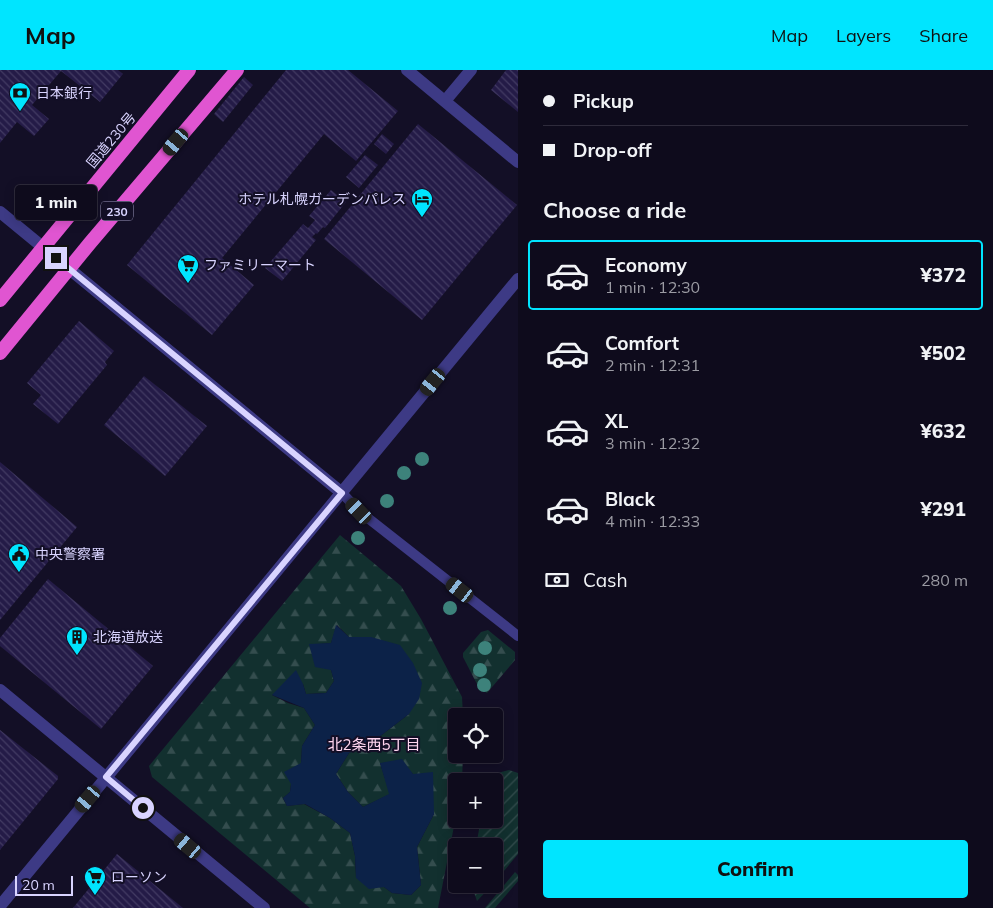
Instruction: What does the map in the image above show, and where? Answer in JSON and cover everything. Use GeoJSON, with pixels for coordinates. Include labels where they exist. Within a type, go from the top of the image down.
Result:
{"type":"FeatureCollection","features":[{"type":"Feature","properties":{"kind":"highway","name":"国道230号"},"geometry":{"type":"LineString","coordinates":[[0,300],[189,70]]}},
{"type":"Feature","properties":{"kind":"highway","name":"230"},"geometry":{"type":"LineString","coordinates":[[0,353],[69,268],[237,70]]}},
{"type":"Feature","properties":{"kind":"street"},"geometry":{"type":"LineString","coordinates":[[406,70],[518,162]]}},
{"type":"Feature","properties":{"kind":"street"},"geometry":{"type":"LineString","coordinates":[[445,101],[471,70]]}},
{"type":"Feature","properties":{"kind":"street"},"geometry":{"type":"LineString","coordinates":[[0,212],[342,493]]}},
{"type":"Feature","properties":{"kind":"street"},"geometry":{"type":"LineString","coordinates":[[0,906],[518,279]]}},
{"type":"Feature","properties":{"kind":"street"},"geometry":{"type":"LineString","coordinates":[[0,690],[264,908]]}},
{"type":"Feature","properties":{"kind":"lane"},"geometry":{"type":"LineString","coordinates":[[342,493],[359,511],[518,636]]}},
{"type":"Feature","properties":{"kind":"green space"},"geometry":{"type":"Polygon","coordinates":[[[340,535],[401,586],[421,619],[462,697],[463,708],[448,708],[448,763],[463,763],[462,773],[448,773],[448,828],[454,828],[452,838],[448,838],[448,857],[438,908],[310,908],[152,777],[149,766],[340,535]],[[337,625],[331,643],[320,644],[334,681],[326,693],[306,694],[303,684],[272,695],[304,708],[315,725],[302,746],[301,763],[291,784],[290,792],[283,798],[287,806],[304,804],[330,818],[350,833],[355,856],[356,877],[384,887],[392,893],[411,895],[421,885],[417,847],[434,814],[413,774],[410,771],[380,763],[390,794],[363,807],[348,792],[336,774],[349,753],[370,744],[409,714],[371,637],[349,637],[337,625]]]}},
{"type":"Feature","properties":{"kind":"green space"},"geometry":{"type":"Polygon","coordinates":[[[488,630],[515,652],[515,660],[487,693],[479,688],[463,657],[463,653],[481,632],[488,630]]]}},
{"type":"Feature","properties":{"kind":"green space"},"geometry":{"type":"Polygon","coordinates":[[[509,770],[518,773],[518,854],[503,872],[503,838],[477,838],[479,828],[503,828],[503,773],[499,773],[509,770]]]}},
{"type":"Feature","properties":{"kind":"green space"},"geometry":{"type":"Polygon","coordinates":[[[515,872],[518,875],[518,881],[495,908],[485,908],[498,893],[503,893],[503,886],[515,872]]]}},
{"type":"Feature","properties":{"kind":"green space"},"geometry":{"type":"Polygon","coordinates":[[[474,893],[485,893],[477,901],[474,893]]]}},
{"type":"Feature","properties":{"kind":"water"},"geometry":{"type":"Polygon","coordinates":[[[336,625],[349,637],[371,637],[400,645],[413,663],[422,683],[419,699],[409,714],[370,744],[349,753],[336,774],[348,792],[363,807],[389,794],[380,763],[402,759],[413,774],[433,772],[434,814],[417,847],[421,885],[411,895],[392,893],[384,887],[369,889],[356,878],[355,856],[350,833],[330,818],[305,804],[287,806],[283,798],[290,792],[291,784],[284,772],[301,763],[302,746],[315,725],[304,708],[272,695],[296,670],[306,694],[326,693],[334,681],[331,670],[315,667],[309,644],[331,643],[336,625]]]}},
{"type":"Feature","properties":{"kind":"building","name":"日本銀行"},"geometry":{"type":"Polygon","coordinates":[[[0,70],[118,70],[123,74],[100,102],[61,71],[32,105],[49,119],[34,136],[17,122],[0,143],[0,70]]]}},
{"type":"Feature","properties":{"kind":"building"},"geometry":{"type":"Polygon","coordinates":[[[286,70],[348,70],[398,111],[356,161],[324,134],[222,258],[254,285],[212,335],[127,265],[286,70]]]}},
{"type":"Feature","properties":{"kind":"building"},"geometry":{"type":"Polygon","coordinates":[[[506,70],[518,70],[518,112],[491,90],[506,70]]]}},
{"type":"Feature","properties":{"kind":"building"},"geometry":{"type":"Polygon","coordinates":[[[244,77],[253,85],[223,122],[214,114],[244,77]]]}},
{"type":"Feature","properties":{"kind":"building"},"geometry":{"type":"Polygon","coordinates":[[[418,124],[517,205],[422,320],[324,239],[418,124]]]}},
{"type":"Feature","properties":{"kind":"building"},"geometry":{"type":"Polygon","coordinates":[[[382,134],[394,144],[386,154],[374,144],[382,134]]]}},
{"type":"Feature","properties":{"kind":"building"},"geometry":{"type":"Polygon","coordinates":[[[365,155],[378,165],[359,188],[346,177],[365,155]]]}},
{"type":"Feature","properties":{"kind":"building"},"geometry":{"type":"Polygon","coordinates":[[[331,190],[346,202],[325,228],[323,227],[312,237],[316,240],[282,281],[265,268],[303,224],[308,228],[315,220],[309,216],[331,190]]]}},
{"type":"Feature","properties":{"kind":"building"},"geometry":{"type":"Polygon","coordinates":[[[79,321],[114,351],[105,362],[107,365],[58,424],[33,404],[41,395],[27,383],[79,321]]]}},
{"type":"Feature","properties":{"kind":"building"},"geometry":{"type":"Polygon","coordinates":[[[144,376],[207,426],[165,476],[104,425],[144,376]]]}},
{"type":"Feature","properties":{"kind":"building","name":"中央警察署"},"geometry":{"type":"Polygon","coordinates":[[[0,462],[77,527],[0,620],[0,462]]]}},
{"type":"Feature","properties":{"kind":"building","name":"北海道放送"},"geometry":{"type":"Polygon","coordinates":[[[48,579],[153,666],[101,729],[0,646],[0,638],[48,579]]]}},
{"type":"Feature","properties":{"kind":"building"},"geometry":{"type":"Polygon","coordinates":[[[0,730],[58,776],[58,779],[0,850],[0,730]]]}},
{"type":"Feature","properties":{"kind":"building"},"geometry":{"type":"Polygon","coordinates":[[[117,854],[183,908],[73,908],[117,854]]]}},
{"type":"Feature","properties":{"kind":"place","name":"日本銀行"},"geometry":{"type":"Point","coordinates":[20,112]}},
{"type":"Feature","properties":{"kind":"place","name":"ホテル札幌ガーデンパレス"},"geometry":{"type":"Point","coordinates":[422,218]}},
{"type":"Feature","properties":{"kind":"place","name":"ファミリーマート"},"geometry":{"type":"Point","coordinates":[188,284]}},
{"type":"Feature","properties":{"kind":"place","name":"中央警察署"},"geometry":{"type":"Point","coordinates":[19,573]}},
{"type":"Feature","properties":{"kind":"place","name":"北海道放送"},"geometry":{"type":"Point","coordinates":[77,656]}},
{"type":"Feature","properties":{"kind":"place","name":"ローソン"},"geometry":{"type":"Point","coordinates":[95,896]}},
{"type":"Feature","properties":{"kind":"district","name":"北2条西5丁目"},"geometry":{"type":"Point","coordinates":[374,744]}},
{"type":"Feature","properties":{"kind":"route"},"geometry":{"type":"LineString","coordinates":[[56,258],[342,493],[106,777],[143,808]]}}]}
